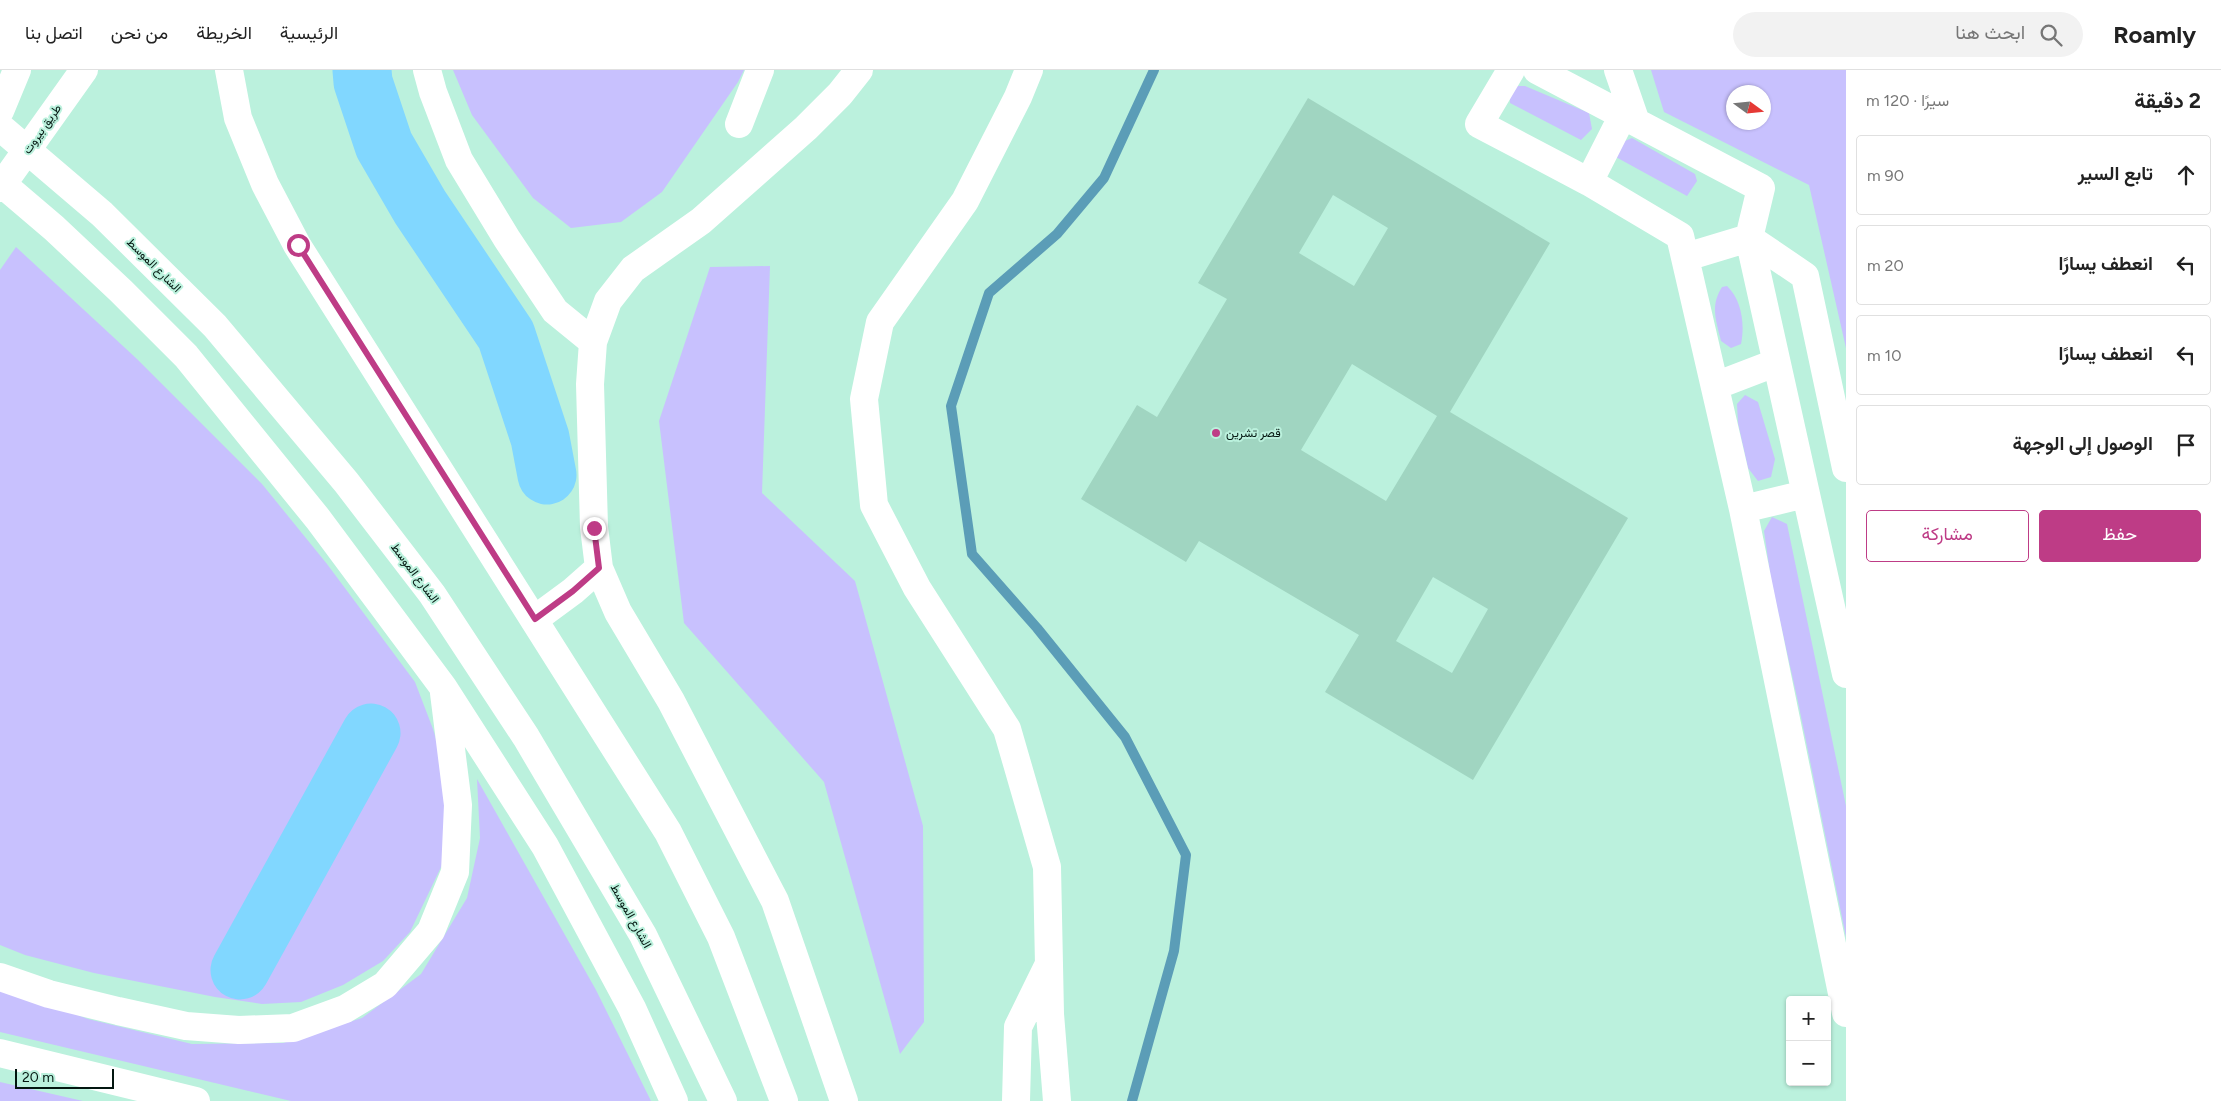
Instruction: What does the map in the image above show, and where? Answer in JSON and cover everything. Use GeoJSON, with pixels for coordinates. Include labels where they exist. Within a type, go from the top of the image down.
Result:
{"type":"FeatureCollection","features":[{"type":"Feature","properties":{"kind":"main road"},"geometry":{"type":"LineString","coordinates":[[0,111],[17,70]]}},
{"type":"Feature","properties":{"kind":"main road","name":"طريق بيروت"},"geometry":{"type":"LineString","coordinates":[[0,188],[84,70]]}},
{"type":"Feature","properties":{"kind":"main road"},"geometry":{"type":"LineString","coordinates":[[229,70],[238,118],[264,184],[298,245],[668,832],[721,937],[784,1101]]}},
{"type":"Feature","properties":{"kind":"main road"},"geometry":{"type":"LineString","coordinates":[[427,70],[433,92],[459,160],[555,310],[593,342]]}},
{"type":"Feature","properties":{"kind":"main road"},"geometry":{"type":"LineString","coordinates":[[739,124],[760,70]]}},
{"type":"Feature","properties":{"kind":"main road"},"geometry":{"type":"LineString","coordinates":[[844,1101],[775,901],[671,701],[618,612],[599,568],[594,528],[590,394],[593,342],[608,301],[633,269],[708,215],[806,128],[840,94],[858,70]]}},
{"type":"Feature","properties":{"kind":"main road"},"geometry":{"type":"LineString","coordinates":[[1030,70],[965,201],[880,322],[864,399],[874,505],[917,588],[1007,729],[1047,867],[1050,1014],[1057,1101]]}},
{"type":"Feature","properties":{"kind":"main road"},"geometry":{"type":"LineString","coordinates":[[1511,70],[1479,124],[1590,182],[1680,236],[1742,509],[1846,1013]]}},
{"type":"Feature","properties":{"kind":"main road"},"geometry":{"type":"LineString","coordinates":[[1537,70],[1760,188],[1749,238],[1775,363],[1846,674]]}},
{"type":"Feature","properties":{"kind":"main road"},"geometry":{"type":"LineString","coordinates":[[1590,182],[1629,118],[1618,70]]}},
{"type":"Feature","properties":{"kind":"main road","name":"الشارع الموسط"},"geometry":{"type":"LineString","coordinates":[[0,126],[102,214],[215,326],[346,482],[432,594],[521,730],[643,935],[723,1101]]}},
{"type":"Feature","properties":{"kind":"main road"},"geometry":{"type":"LineString","coordinates":[[0,182],[54,228],[121,290],[186,356],[318,519],[443,687],[546,846],[632,1008],[674,1101]]}},
{"type":"Feature","properties":{"kind":"main road"},"geometry":{"type":"LineString","coordinates":[[1686,257],[1749,238]]}},
{"type":"Feature","properties":{"kind":"main road"},"geometry":{"type":"LineString","coordinates":[[1749,238],[1805,276],[1846,468]]}},
{"type":"Feature","properties":{"kind":"main road"},"geometry":{"type":"LineString","coordinates":[[1715,386],[1775,363]]}},
{"type":"Feature","properties":{"kind":"main road"},"geometry":{"type":"LineString","coordinates":[[1742,509],[1805,494]]}},
{"type":"Feature","properties":{"kind":"main road"},"geometry":{"type":"LineString","coordinates":[[535,619],[573,591],[599,568]]}},
{"type":"Feature","properties":{"kind":"main road"},"geometry":{"type":"LineString","coordinates":[[0,977],[48,994],[118,1011],[186,1026],[239,1030],[293,1028],[345,1009],[385,985],[431,931],[455,872],[458,805],[443,687]]}},
{"type":"Feature","properties":{"kind":"main road"},"geometry":{"type":"LineString","coordinates":[[1016,1101],[1018,1027],[1050,962]]}},
{"type":"Feature","properties":{"kind":"main road"},"geometry":{"type":"LineString","coordinates":[[0,1053],[196,1101]]}},
{"type":"Feature","properties":{"kind":"shaded area"},"geometry":{"type":"Polygon","coordinates":[[[453,70],[744,70],[738,82],[662,192],[621,222],[571,228],[533,198],[472,115],[453,70]]]}},
{"type":"Feature","properties":{"kind":"shaded area"},"geometry":{"type":"Polygon","coordinates":[[[1651,70],[1846,70],[1846,348],[1809,185],[1664,112],[1651,70]]]}},
{"type":"Feature","properties":{"kind":"shaded area"},"geometry":{"type":"Polygon","coordinates":[[[1510,86],[1525,86],[1589,113],[1592,129],[1581,140],[1510,103],[1510,86]]]}},
{"type":"Feature","properties":{"kind":"shaded area"},"geometry":{"type":"Polygon","coordinates":[[[1632,138],[1695,174],[1697,181],[1687,196],[1614,156],[1620,143],[1632,138]]]}},
{"type":"Feature","properties":{"kind":"shaded area"},"geometry":{"type":"Polygon","coordinates":[[[16,247],[137,359],[262,484],[327,564],[415,682],[433,729],[448,780],[442,865],[410,932],[383,961],[343,985],[301,1002],[262,1004],[215,997],[94,973],[25,955],[0,945],[0,270],[16,247]]]}},
{"type":"Feature","properties":{"kind":"shaded area"},"geometry":{"type":"Polygon","coordinates":[[[770,266],[762,493],[855,581],[923,826],[924,1022],[900,1054],[824,782],[684,623],[659,421],[710,267],[770,266]]]}},
{"type":"Feature","properties":{"kind":"shaded area"},"geometry":{"type":"Polygon","coordinates":[[[1727,286],[1739,305],[1743,329],[1741,344],[1731,348],[1721,341],[1715,313],[1718,294],[1722,287],[1727,286]]]}},
{"type":"Feature","properties":{"kind":"shaded area"},"geometry":{"type":"Polygon","coordinates":[[[1745,395],[1758,402],[1775,459],[1771,477],[1758,481],[1748,468],[1738,423],[1737,404],[1745,395]]]}},
{"type":"Feature","properties":{"kind":"shaded area"},"geometry":{"type":"Polygon","coordinates":[[[1772,517],[1787,524],[1846,806],[1846,937],[1771,580],[1764,531],[1772,517]]]}},
{"type":"Feature","properties":{"kind":"shaded area"},"geometry":{"type":"Polygon","coordinates":[[[477,779],[596,990],[651,1101],[291,1101],[0,1032],[0,985],[88,1019],[192,1044],[283,1043],[362,1018],[421,974],[467,898],[480,838],[477,779]]]}},
{"type":"Feature","properties":{"kind":"shaded area"},"geometry":{"type":"Polygon","coordinates":[[[0,1082],[83,1101],[0,1101],[0,1082]]]}},
{"type":"Feature","properties":{"kind":"building","name":"قصر تشرين"},"geometry":{"type":"Polygon","coordinates":[[[1308,98],[1550,243],[1450,412],[1628,518],[1473,780],[1325,692],[1359,635],[1199,541],[1186,562],[1081,499],[1137,405],[1157,417],[1227,299],[1198,283],[1308,98]],[[1333,195],[1299,253],[1354,286],[1388,228],[1333,195]],[[1352,364],[1301,450],[1386,501],[1437,416],[1352,364]],[[1433,577],[1396,641],[1452,673],[1488,609],[1433,577]]]}},
{"type":"Feature","properties":{"kind":"waterway"},"geometry":{"type":"LineString","coordinates":[[362,70],[363,82],[384,145],[420,207],[506,335],[540,438],[547,475]]}},
{"type":"Feature","properties":{"kind":"waterway"},"geometry":{"type":"LineString","coordinates":[[1132,1101],[1174,951],[1186,855],[1125,737],[1037,628],[972,554],[951,406],[989,293],[1057,234],[1104,178],[1154,70]]}},
{"type":"Feature","properties":{"kind":"waterway"},"geometry":{"type":"LineString","coordinates":[[240,970],[371,733]]}},
{"type":"Feature","properties":{"kind":"place","name":"قصر تشرين"},"geometry":{"type":"Point","coordinates":[1216,433]}},
{"type":"Feature","properties":{"kind":"route"},"geometry":{"type":"LineString","coordinates":[[298,245],[535,619],[573,591],[599,568],[594,528]]}}]}
